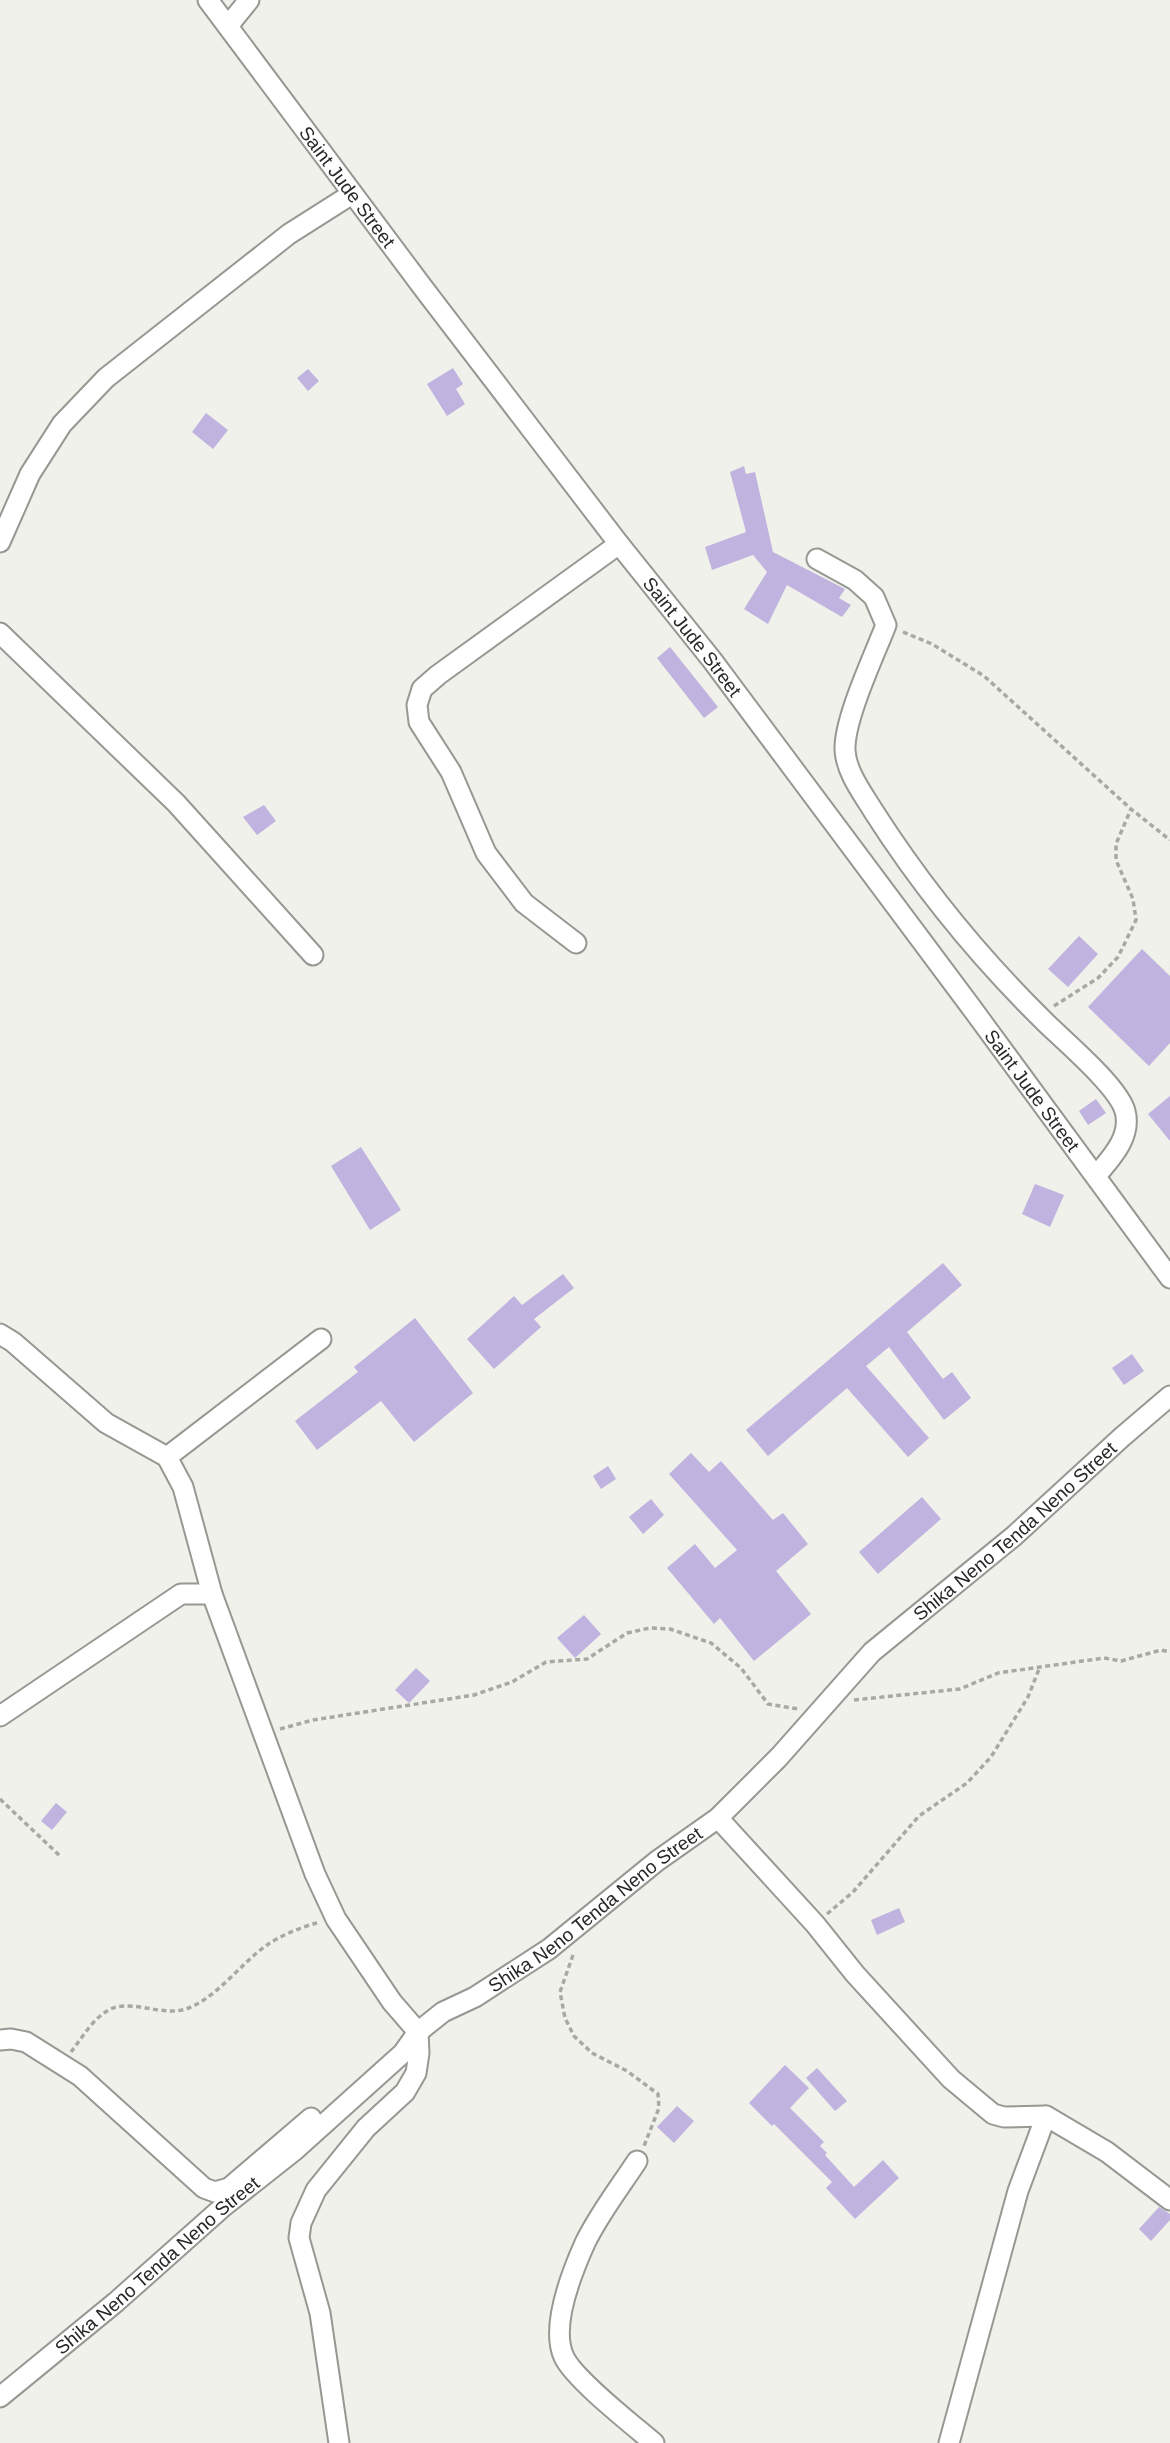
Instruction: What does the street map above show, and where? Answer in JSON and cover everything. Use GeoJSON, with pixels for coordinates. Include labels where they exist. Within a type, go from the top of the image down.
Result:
{"type":"FeatureCollection","features":[{"type":"Feature","properties":{"kind":"street","name":"Saint Jude Street"},"geometry":{"type":"LineString","coordinates":[[208,0],[619,544],[720,671],[1170,1278]]}},
{"type":"Feature","properties":{"kind":"street"},"geometry":{"type":"LineString","coordinates":[[228,26],[249,0]]}},
{"type":"Feature","properties":{"kind":"street"},"geometry":{"type":"LineString","coordinates":[[0,542],[30,474],[62,424],[106,378],[289,233],[352,194]]}},
{"type":"Feature","properties":{"kind":"street"},"geometry":{"type":"LineString","coordinates":[[576,943],[524,903],[486,853],[451,772],[419,722],[417,705],[422,689],[438,675],[619,544]]}},
{"type":"Feature","properties":{"kind":"street"},"geometry":{"type":"LineString","coordinates":[[817,559],[855,580],[874,597],[886,625],[848,725],[845,752],[855,782],[887,831],[965,937],[1037,1015],[1114,1092],[1125,1112],[1124,1133],[1118,1150],[1096,1176]]}},
{"type":"Feature","properties":{"kind":"street"},"geometry":{"type":"LineString","coordinates":[[0,633],[176,803],[313,956]]}},
{"type":"Feature","properties":{"kind":"street"},"geometry":{"type":"LineString","coordinates":[[0,1334],[13,1342],[106,1423],[167,1457],[183,1487],[212,1594],[315,1874],[336,1919],[392,2002],[416,2029],[419,2053],[416,2073],[405,2092],[366,2128],[316,2190],[300,2223],[299,2238],[320,2313],[339,2443]]}},
{"type":"Feature","properties":{"kind":"street"},"geometry":{"type":"LineString","coordinates":[[167,1457],[321,1339]]}},
{"type":"Feature","properties":{"kind":"street","name":"Shika Neno Tenda Neno Street"},"geometry":{"type":"LineString","coordinates":[[0,2397],[136,2285],[224,2206],[295,2150],[403,2053],[416,2029],[475,1997],[549,1949],[657,1861],[718,1818],[779,1757],[872,1651],[1014,1536],[1170,1396]]}},
{"type":"Feature","properties":{"kind":"street"},"geometry":{"type":"LineString","coordinates":[[0,1716],[181,1594],[212,1594]]}},
{"type":"Feature","properties":{"kind":"street"},"geometry":{"type":"LineString","coordinates":[[718,1818],[951,2079],[993,2114],[1004,2118],[1046,2116],[1107,2152],[1170,2200]]}},
{"type":"Feature","properties":{"kind":"street"},"geometry":{"type":"LineString","coordinates":[[0,2040],[26,2042],[80,2076],[204,2189],[215,2192],[229,2188],[250,2172],[416,2029]]}},
{"type":"Feature","properties":{"kind":"street"},"geometry":{"type":"LineString","coordinates":[[949,2443],[1018,2191],[1046,2116]]}},
{"type":"Feature","properties":{"kind":"street"},"geometry":{"type":"LineString","coordinates":[[638,2161],[586,2242],[564,2302],[559,2340],[565,2359],[578,2375],[654,2443]]}},
{"type":"Feature","properties":{"kind":"path"},"geometry":{"type":"LineString","coordinates":[[886,625],[932,644],[984,676],[1131,809],[1170,840]]}},
{"type":"Feature","properties":{"kind":"path"},"geometry":{"type":"LineString","coordinates":[[1037,1015],[1098,978],[1118,957],[1136,920],[1133,899],[1116,860],[1116,844],[1131,809]]}},
{"type":"Feature","properties":{"kind":"path"},"geometry":{"type":"LineString","coordinates":[[264,1733],[313,1720],[474,1695],[512,1682],[546,1662],[587,1659],[628,1633],[650,1628],[670,1629],[711,1643],[741,1668],[768,1704],[794,1710],[826,1703],[960,1689],[998,1673],[1104,1658],[1121,1661],[1161,1650],[1170,1652]]}},
{"type":"Feature","properties":{"kind":"path"},"geometry":{"type":"LineString","coordinates":[[815,1924],[853,1892],[919,1816],[967,1783],[991,1757],[1028,1697],[1040,1669]]}},
{"type":"Feature","properties":{"kind":"path"},"geometry":{"type":"LineString","coordinates":[[0,1799],[60,1856]]}},
{"type":"Feature","properties":{"kind":"path"},"geometry":{"type":"LineString","coordinates":[[61,2064],[94,2022],[108,2010],[123,2005],[160,2012],[187,2008],[214,1992],[268,1944],[312,1924],[336,1919]]}},
{"type":"Feature","properties":{"kind":"path"},"geometry":{"type":"LineString","coordinates":[[576,1949],[560,1992],[565,2018],[574,2036],[592,2053],[627,2071],[658,2094],[659,2108],[638,2161]]}},
{"type":"Feature","properties":{"kind":"building"},"geometry":{"type":"Polygon","coordinates":[[[453,368],[463,384],[456,389],[465,404],[447,416],[427,384],[453,368]]]}},
{"type":"Feature","properties":{"kind":"building"},"geometry":{"type":"Polygon","coordinates":[[[308,369],[319,381],[308,391],[297,378],[308,369]]]}},
{"type":"Feature","properties":{"kind":"building"},"geometry":{"type":"Polygon","coordinates":[[[206,413],[228,430],[213,449],[192,432],[206,413]]]}},
{"type":"Feature","properties":{"kind":"building"},"geometry":{"type":"Polygon","coordinates":[[[744,466],[746,474],[755,472],[773,552],[845,589],[839,598],[851,605],[842,617],[787,585],[768,624],[744,609],[767,572],[753,555],[712,570],[705,547],[746,532],[730,472],[744,466]]]}},
{"type":"Feature","properties":{"kind":"building"},"geometry":{"type":"Polygon","coordinates":[[[670,647],[718,707],[704,718],[657,658],[670,647]]]}},
{"type":"Feature","properties":{"kind":"building"},"geometry":{"type":"Polygon","coordinates":[[[264,805],[276,821],[257,835],[243,817],[264,805]]]}},
{"type":"Feature","properties":{"kind":"building"},"geometry":{"type":"Polygon","coordinates":[[[1079,936],[1098,954],[1068,987],[1048,969],[1079,936]]]}},
{"type":"Feature","properties":{"kind":"building"},"geometry":{"type":"Polygon","coordinates":[[[1142,949],[1170,976],[1170,1043],[1149,1066],[1088,1007],[1142,949]]]}},
{"type":"Feature","properties":{"kind":"building"},"geometry":{"type":"Polygon","coordinates":[[[1170,1096],[1170,1141],[1148,1114],[1170,1096]]]}},
{"type":"Feature","properties":{"kind":"building"},"geometry":{"type":"Polygon","coordinates":[[[1096,1099],[1106,1113],[1088,1125],[1079,1111],[1096,1099]]]}},
{"type":"Feature","properties":{"kind":"building"},"geometry":{"type":"Polygon","coordinates":[[[361,1147],[401,1210],[370,1230],[331,1166],[361,1147]]]}},
{"type":"Feature","properties":{"kind":"building"},"geometry":{"type":"Polygon","coordinates":[[[1035,1184],[1064,1195],[1050,1227],[1022,1214],[1035,1184]]]}},
{"type":"Feature","properties":{"kind":"building"},"geometry":{"type":"Polygon","coordinates":[[[943,1263],[962,1285],[907,1332],[943,1379],[952,1372],[971,1398],[944,1420],[889,1347],[866,1366],[929,1438],[908,1457],[847,1388],[768,1456],[746,1430],[943,1263]]]}},
{"type":"Feature","properties":{"kind":"building"},"geometry":{"type":"Polygon","coordinates":[[[563,1274],[574,1288],[534,1319],[541,1327],[494,1369],[467,1339],[514,1296],[522,1305],[563,1274]]]}},
{"type":"Feature","properties":{"kind":"building"},"geometry":{"type":"Polygon","coordinates":[[[415,1318],[473,1393],[414,1442],[381,1401],[317,1450],[295,1421],[358,1372],[354,1367],[415,1318]]]}},
{"type":"Feature","properties":{"kind":"building"},"geometry":{"type":"Polygon","coordinates":[[[1132,1354],[1144,1371],[1124,1385],[1112,1368],[1132,1354]]]}},
{"type":"Feature","properties":{"kind":"building"},"geometry":{"type":"Polygon","coordinates":[[[691,1453],[709,1472],[721,1461],[773,1520],[783,1513],[808,1544],[776,1571],[811,1614],[754,1661],[720,1618],[714,1624],[667,1568],[695,1544],[715,1568],[737,1550],[669,1474],[691,1453]]]}},
{"type":"Feature","properties":{"kind":"building"},"geometry":{"type":"Polygon","coordinates":[[[608,1466],[616,1479],[601,1489],[593,1476],[608,1466]]]}},
{"type":"Feature","properties":{"kind":"building"},"geometry":{"type":"Polygon","coordinates":[[[922,1497],[941,1519],[878,1574],[859,1552],[922,1497]]]}},
{"type":"Feature","properties":{"kind":"building"},"geometry":{"type":"Polygon","coordinates":[[[651,1499],[664,1515],[643,1534],[629,1517],[651,1499]]]}},
{"type":"Feature","properties":{"kind":"building"},"geometry":{"type":"Polygon","coordinates":[[[584,1615],[601,1634],[575,1658],[557,1638],[584,1615]]]}},
{"type":"Feature","properties":{"kind":"building"},"geometry":{"type":"Polygon","coordinates":[[[416,1668],[430,1681],[409,1703],[395,1690],[416,1668]]]}},
{"type":"Feature","properties":{"kind":"building"},"geometry":{"type":"Polygon","coordinates":[[[56,1803],[67,1812],[52,1830],[41,1821],[56,1803]]]}},
{"type":"Feature","properties":{"kind":"building"},"geometry":{"type":"Polygon","coordinates":[[[899,1908],[905,1922],[877,1935],[871,1920],[899,1908]]]}},
{"type":"Feature","properties":{"kind":"building"},"geometry":{"type":"Polygon","coordinates":[[[785,2065],[809,2088],[790,2108],[824,2142],[820,2146],[827,2153],[825,2155],[854,2187],[883,2160],[899,2178],[855,2219],[826,2188],[832,2182],[749,2103],[785,2065]]]}},
{"type":"Feature","properties":{"kind":"building"},"geometry":{"type":"Polygon","coordinates":[[[817,2068],[847,2101],[835,2111],[806,2078],[817,2068]]]}},
{"type":"Feature","properties":{"kind":"building"},"geometry":{"type":"Polygon","coordinates":[[[677,2106],[694,2121],[674,2143],[657,2127],[677,2106]]]}},
{"type":"Feature","properties":{"kind":"building"},"geometry":{"type":"Polygon","coordinates":[[[1159,2207],[1170,2214],[1170,2220],[1151,2241],[1139,2229],[1159,2207]]]}}]}
